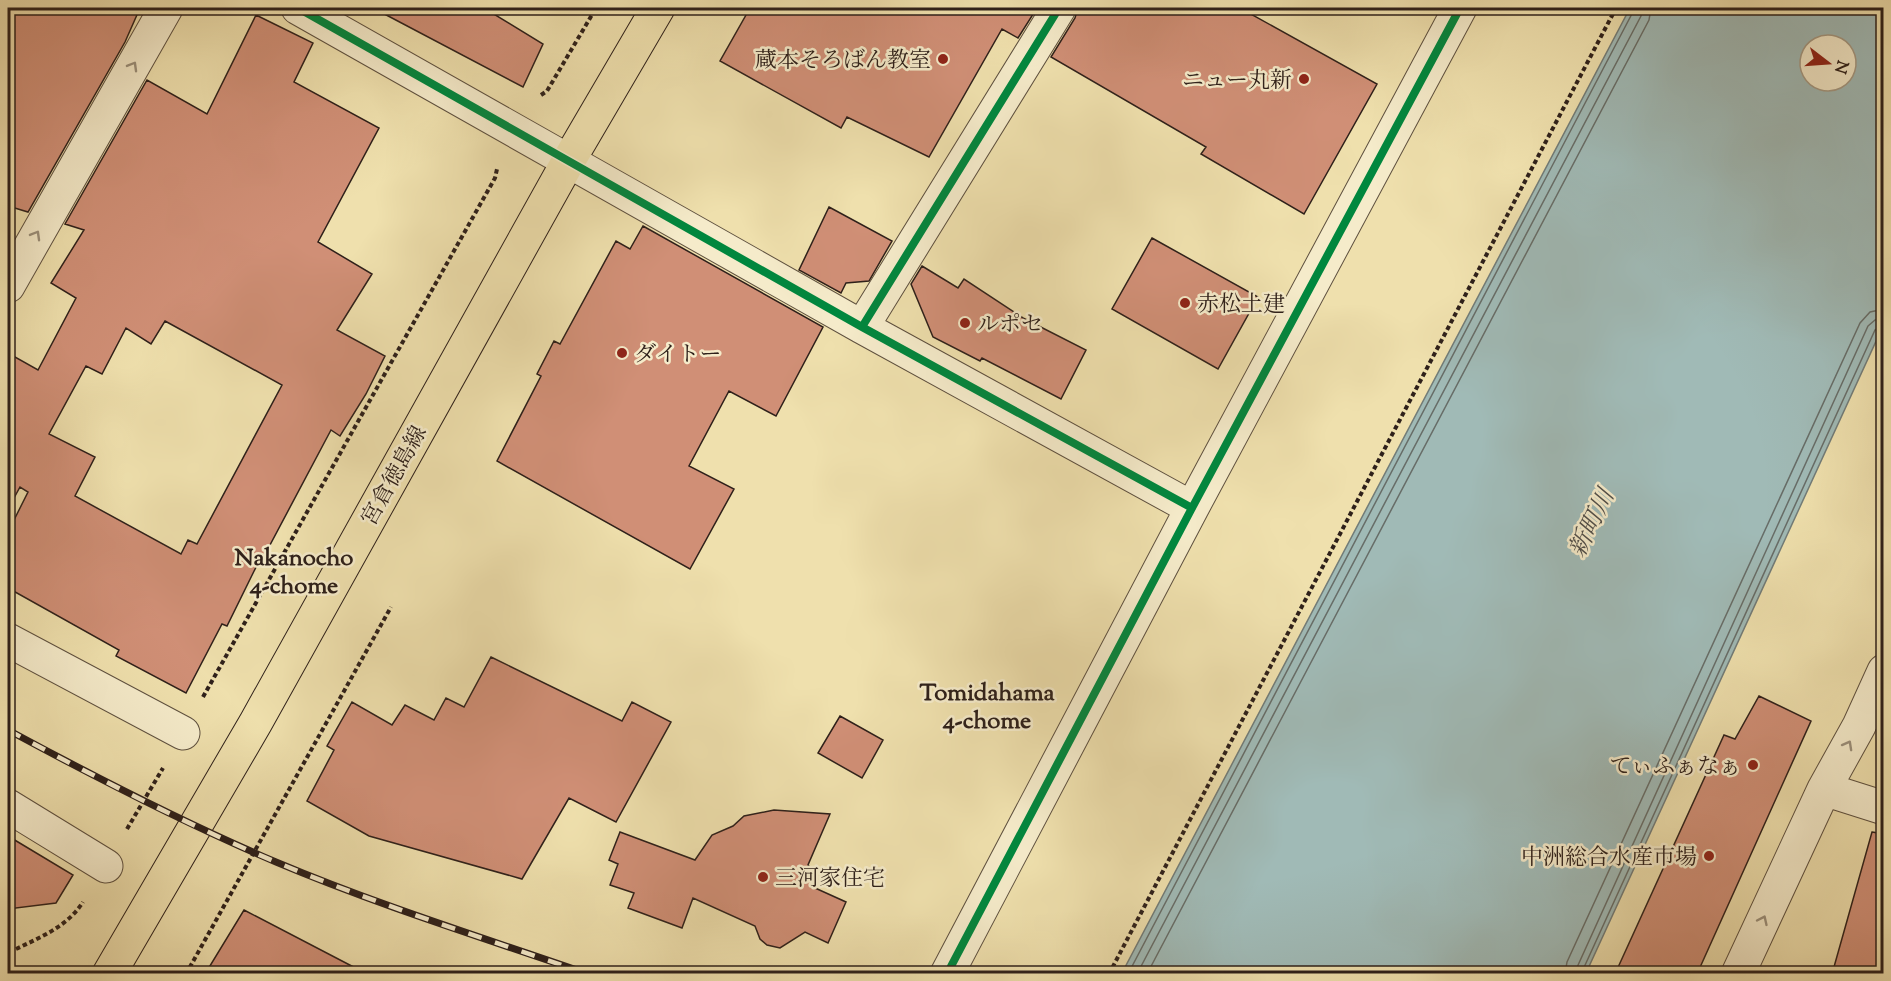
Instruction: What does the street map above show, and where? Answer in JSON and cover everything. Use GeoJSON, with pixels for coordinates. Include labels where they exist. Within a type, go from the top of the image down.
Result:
{"type":"FeatureCollection","features":[{"type":"Feature","properties":{"kind":"main road","name":"宮倉徳島線"},"geometry":{"type":"LineString","coordinates":[[109,974],[262,711],[569,160],[658,8]]}},
{"type":"Feature","properties":{"kind":"street"},"geometry":{"type":"LineString","coordinates":[[8,286],[166,8]]}},
{"type":"Feature","properties":{"kind":"street"},"geometry":{"type":"LineString","coordinates":[[862,327],[1059,8]]}},
{"type":"Feature","properties":{"kind":"street"},"geometry":{"type":"LineString","coordinates":[[947,974],[1192,508],[1460,8]]}},
{"type":"Feature","properties":{"kind":"street"},"geometry":{"type":"LineString","coordinates":[[315,12],[862,327],[1192,508]]}},
{"type":"Feature","properties":{"kind":"street"},"geometry":{"type":"LineString","coordinates":[[8,640],[183,733]]}},
{"type":"Feature","properties":{"kind":"street"},"geometry":{"type":"LineString","coordinates":[[1738,974],[1824,789],[1859,726],[1884,671]]}},
{"type":"Feature","properties":{"kind":"street"},"geometry":{"type":"LineString","coordinates":[[1824,789],[1884,808]]}},
{"type":"Feature","properties":{"kind":"street"},"geometry":{"type":"LineString","coordinates":[[8,806],[106,866]]}},
{"type":"Feature","properties":{"kind":"path"},"geometry":{"type":"LineString","coordinates":[[539,97],[546,91],[596,8]]}},
{"type":"Feature","properties":{"kind":"path"},"geometry":{"type":"LineString","coordinates":[[1108,974],[1616,8]]}},
{"type":"Feature","properties":{"kind":"path"},"geometry":{"type":"LineString","coordinates":[[183,733],[495,178],[498,160]]}},
{"type":"Feature","properties":{"kind":"path"},"geometry":{"type":"LineString","coordinates":[[186,974],[391,607]]}},
{"type":"Feature","properties":{"kind":"water","name":"新町川"},"geometry":{"type":"Polygon","coordinates":[[[1630,8],[1883,8],[1883,326],[1586,973],[1122,973],[1630,8]]]}},
{"type":"Feature","properties":{"kind":"building"},"geometry":{"type":"Polygon","coordinates":[[[8,8],[140,8],[125,42],[28,212],[8,206],[8,8]]]}},
{"type":"Feature","properties":{"kind":"building"},"geometry":{"type":"Polygon","coordinates":[[[373,8],[484,8],[543,44],[523,87],[373,8]]]}},
{"type":"Feature","properties":{"kind":"building"},"geometry":{"type":"Polygon","coordinates":[[[750,8],[1037,8],[1018,38],[1002,29],[929,157],[847,117],[841,128],[720,61],[750,8]]]}},
{"type":"Feature","properties":{"kind":"building"},"geometry":{"type":"Polygon","coordinates":[[[1078,8],[1240,8],[1377,84],[1304,214],[1201,154],[1206,147],[1051,57],[1075,18],[1078,8]]]}},
{"type":"Feature","properties":{"kind":"building"},"geometry":{"type":"Polygon","coordinates":[[[256,15],[313,43],[294,82],[379,128],[318,242],[372,274],[337,330],[385,356],[366,394],[340,436],[331,430],[262,560],[260,559],[227,626],[222,624],[186,693],[116,656],[119,650],[8,588],[8,532],[28,492],[20,487],[8,509],[8,353],[38,370],[76,298],[51,283],[84,230],[65,224],[147,80],[207,114],[256,15]],[[165,321],[151,344],[126,328],[102,374],[86,366],[49,434],[95,457],[75,496],[181,554],[188,540],[197,544],[282,385],[165,321]]]}},
{"type":"Feature","properties":{"kind":"building"},"geometry":{"type":"Polygon","coordinates":[[[829,207],[892,241],[869,281],[846,283],[841,293],[799,270],[829,207]]]}},
{"type":"Feature","properties":{"kind":"building"},"geometry":{"type":"Polygon","coordinates":[[[643,226],[823,327],[776,416],[729,391],[689,466],[734,489],[690,569],[497,461],[541,376],[537,374],[554,341],[560,344],[616,241],[630,249],[643,226]]]}},
{"type":"Feature","properties":{"kind":"building","name":"赤松土建"},"geometry":{"type":"Polygon","coordinates":[[[1152,238],[1258,297],[1218,369],[1112,309],[1152,238]]]}},
{"type":"Feature","properties":{"kind":"building"},"geometry":{"type":"Polygon","coordinates":[[[922,266],[958,288],[964,279],[1023,318],[1086,350],[1061,399],[982,358],[980,361],[933,337],[911,284],[922,266]]]}},
{"type":"Feature","properties":{"kind":"building"},"geometry":{"type":"Polygon","coordinates":[[[491,657],[622,721],[632,702],[671,722],[616,822],[569,798],[522,879],[369,836],[307,801],[334,750],[327,746],[352,702],[392,725],[405,705],[434,720],[446,698],[464,707],[491,657]]]}},
{"type":"Feature","properties":{"kind":"building","name":"中洲総合水産市場"},"geometry":{"type":"Polygon","coordinates":[[[1759,696],[1811,721],[1697,974],[1615,974],[1724,735],[1735,739],[1759,696]]]}},
{"type":"Feature","properties":{"kind":"building"},"geometry":{"type":"Polygon","coordinates":[[[840,716],[883,740],[862,778],[818,753],[840,716]]]}},
{"type":"Feature","properties":{"kind":"building","name":"三河家住宅"},"geometry":{"type":"Polygon","coordinates":[[[774,810],[830,814],[808,865],[816,875],[815,888],[846,902],[828,943],[805,932],[780,948],[767,945],[760,939],[755,926],[693,898],[682,928],[628,908],[634,893],[610,885],[618,864],[609,860],[620,832],[695,860],[712,835],[733,826],[744,816],[774,810]]]}},
{"type":"Feature","properties":{"kind":"building"},"geometry":{"type":"Polygon","coordinates":[[[1872,832],[1884,834],[1884,974],[1832,974],[1872,832]]]}},
{"type":"Feature","properties":{"kind":"building"},"geometry":{"type":"Polygon","coordinates":[[[8,836],[73,875],[56,903],[8,909],[8,836]]]}},
{"type":"Feature","properties":{"kind":"building"},"geometry":{"type":"Polygon","coordinates":[[[244,910],[367,974],[205,974],[244,910]]]}},
{"type":"Feature","properties":{"kind":"railway"},"geometry":{"type":"LineString","coordinates":[[8,730],[208,832],[314,878],[588,974]]}},
{"type":"Feature","properties":{"kind":"cycle path"},"geometry":{"type":"LineString","coordinates":[[298,8],[862,327],[1192,508]]}},
{"type":"Feature","properties":{"kind":"cycle path"},"geometry":{"type":"LineString","coordinates":[[862,327],[1059,8]]}},
{"type":"Feature","properties":{"kind":"cycle path"},"geometry":{"type":"LineString","coordinates":[[947,974],[1192,508],[1460,8]]}},
{"type":"Feature","properties":{"kind":"place","name":"蔵本そろばん教室"},"geometry":{"type":"Point","coordinates":[943,59]}},
{"type":"Feature","properties":{"kind":"place","name":"ニュー丸新"},"geometry":{"type":"Point","coordinates":[1304,79]}},
{"type":"Feature","properties":{"kind":"place","name":"赤松土建"},"geometry":{"type":"Point","coordinates":[1185,303]}},
{"type":"Feature","properties":{"kind":"place","name":"ルポセ"},"geometry":{"type":"Point","coordinates":[965,323]}},
{"type":"Feature","properties":{"kind":"place","name":"ダイトー"},"geometry":{"type":"Point","coordinates":[622,353]}},
{"type":"Feature","properties":{"kind":"place","name":"てぃふぁなぁ"},"geometry":{"type":"Point","coordinates":[1753,765]}},
{"type":"Feature","properties":{"kind":"place","name":"中洲総合水産市場"},"geometry":{"type":"Point","coordinates":[1709,856]}},
{"type":"Feature","properties":{"kind":"place","name":"三河家住宅"},"geometry":{"type":"Point","coordinates":[763,877]}},
{"type":"Feature","properties":{"kind":"district","name":"Nakanocho 4-chome"},"geometry":{"type":"Point","coordinates":[294,571]}},
{"type":"Feature","properties":{"kind":"district","name":"Tomidahama 4-chome"},"geometry":{"type":"Point","coordinates":[987,706]}}]}
